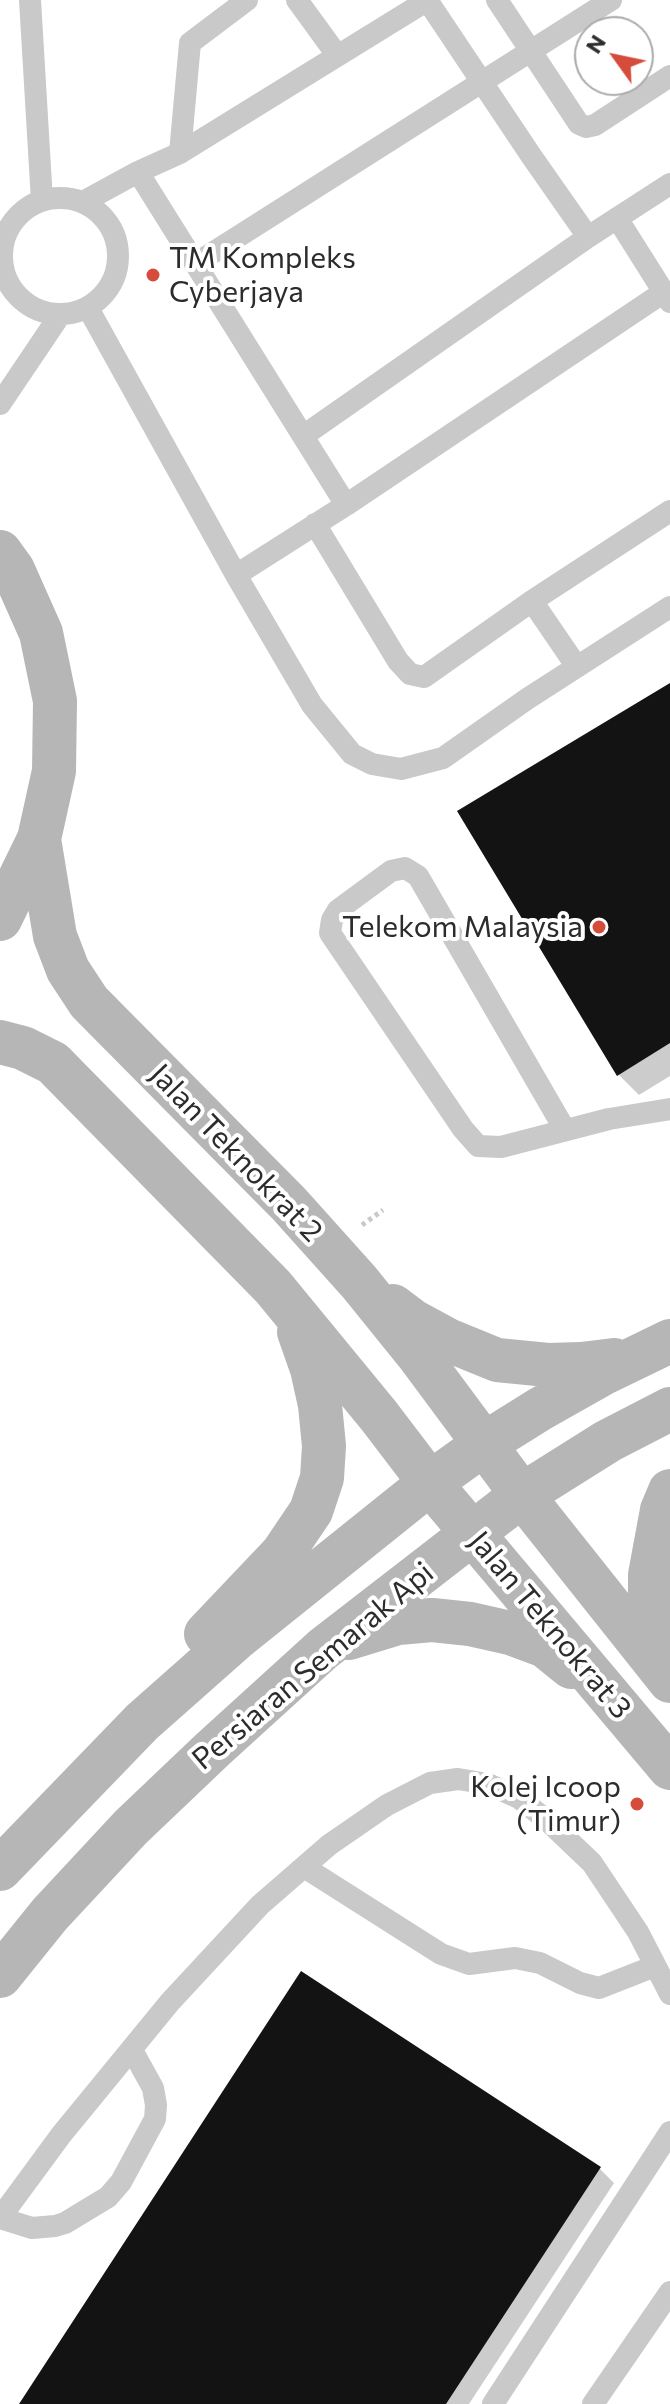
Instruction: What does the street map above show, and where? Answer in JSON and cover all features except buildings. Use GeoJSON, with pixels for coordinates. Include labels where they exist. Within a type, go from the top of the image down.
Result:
{"type":"FeatureCollection","features":[{"type":"Feature","properties":{"kind":"main road"},"geometry":{"type":"LineString","coordinates":[[0,552],[13,570],[41,633],[55,701],[54,771],[39,839],[0,919]]}},
{"type":"Feature","properties":{"kind":"main road","name":"Jalan Teknokrat 2"},"geometry":{"type":"LineString","coordinates":[[39,839],[55,936],[68,970],[89,1002],[289,1204],[418,1355],[484,1444]]}},
{"type":"Feature","properties":{"kind":"main road"},"geometry":{"type":"LineString","coordinates":[[0,1042],[23,1048],[53,1063],[202,1214],[273,1287],[430,1483]]}},
{"type":"Feature","properties":{"kind":"main road"},"geometry":{"type":"LineString","coordinates":[[347,1270],[413,1321],[448,1340],[497,1360],[548,1365],[581,1364],[652,1350]]}},
{"type":"Feature","properties":{"kind":"main road"},"geometry":{"type":"LineString","coordinates":[[122,1743],[214,1624],[282,1554],[311,1511],[322,1478],[324,1446],[320,1405],[312,1369],[290,1309]]}},
{"type":"Feature","properties":{"kind":"main road"},"geometry":{"type":"LineString","coordinates":[[0,1869],[122,1743],[238,1637],[430,1483],[540,1409],[652,1350]]}},
{"type":"Feature","properties":{"kind":"main road","name":"Persiaran Semarak Api"},"geometry":{"type":"LineString","coordinates":[[0,1976],[50,1914],[131,1827],[329,1644],[522,1495],[608,1441],[670,1409]]}},
{"type":"Feature","properties":{"kind":"main road","name":"Jalan Teknokrat 3"},"geometry":{"type":"LineString","coordinates":[[484,1444],[670,1680]]}},
{"type":"Feature","properties":{"kind":"main road","name":"Jalan Teknokrat 3"},"geometry":{"type":"LineString","coordinates":[[430,1483],[670,1768]]}},
{"type":"Feature","properties":{"kind":"main road"},"geometry":{"type":"LineString","coordinates":[[670,1491],[662,1510],[650,1575],[650,1606],[670,1680]]}},
{"type":"Feature","properties":{"kind":"main road"},"geometry":{"type":"LineString","coordinates":[[329,1644],[398,1623],[432,1620],[470,1624],[510,1633],[545,1646],[614,1700]]}},
{"type":"Feature","properties":{"kind":"lane"},"geometry":{"type":"LineString","coordinates":[[30,0],[42,201]]}},
{"type":"Feature","properties":{"kind":"lane"},"geometry":{"type":"LineString","coordinates":[[180,153],[190,43],[247,0]]}},
{"type":"Feature","properties":{"kind":"lane"},"geometry":{"type":"LineString","coordinates":[[297,0],[337,55]]}},
{"type":"Feature","properties":{"kind":"lane"},"geometry":{"type":"LineString","coordinates":[[83,202],[180,153],[428,0],[588,237]]}},
{"type":"Feature","properties":{"kind":"lane"},"geometry":{"type":"LineString","coordinates":[[497,0],[579,124],[586,127],[595,125],[670,76]]}},
{"type":"Feature","properties":{"kind":"lane"},"geometry":{"type":"LineString","coordinates":[[195,264],[611,0]]}},
{"type":"Feature","properties":{"kind":"lane"},"geometry":{"type":"LineString","coordinates":[[138,172],[346,505]]}},
{"type":"Feature","properties":{"kind":"lane"},"geometry":{"type":"LineString","coordinates":[[303,436],[588,237],[670,184]]}},
{"type":"Feature","properties":{"kind":"lane"},"geometry":{"type":"LineString","coordinates":[[69,198],[83,202],[104,217],[117,240],[119,267],[108,291],[88,308],[60,315],[38,311],[19,298],[7,279],[1,258],[8,213],[42,201],[69,198]]}},
{"type":"Feature","properties":{"kind":"lane"},"geometry":{"type":"LineString","coordinates":[[236,575],[667,297],[617,218]]}},
{"type":"Feature","properties":{"kind":"lane"},"geometry":{"type":"LineString","coordinates":[[88,308],[312,705],[352,754],[372,764],[401,769],[443,758],[670,607]]}},
{"type":"Feature","properties":{"kind":"lane"},"geometry":{"type":"LineString","coordinates":[[0,404],[60,315]]}},
{"type":"Feature","properties":{"kind":"lane"},"geometry":{"type":"LineString","coordinates":[[315,524],[398,661],[410,674],[424,677],[532,601],[670,511]]}},
{"type":"Feature","properties":{"kind":"lane"},"geometry":{"type":"LineString","coordinates":[[532,601],[577,667]]}},
{"type":"Feature","properties":{"kind":"lane"},"geometry":{"type":"LineString","coordinates":[[565,1130],[418,876],[405,868],[391,871],[338,910],[330,933],[463,1129],[478,1146],[501,1147],[609,1119],[670,1109]]}},
{"type":"Feature","properties":{"kind":"lane"},"geometry":{"type":"LineString","coordinates":[[132,2050],[153,2088],[155,2119],[121,2182],[108,2197],[55,2226],[32,2228],[0,2218],[61,2135],[170,2002],[260,1905],[329,1845],[387,1805],[430,1783],[458,1779],[488,1784],[519,1798],[592,1863],[638,1932],[670,1994]]}},
{"type":"Feature","properties":{"kind":"lane"},"geometry":{"type":"LineString","coordinates":[[304,1867],[441,1954],[469,1964],[515,1958],[540,1963],[580,1983],[599,1988],[655,1966]]}},
{"type":"Feature","properties":{"kind":"lane"},"geometry":{"type":"LineString","coordinates":[[493,2404],[670,2132]]}},
{"type":"Feature","properties":{"kind":"lane"},"geometry":{"type":"LineString","coordinates":[[593,2404],[670,2292]]}},
{"type":"Feature","properties":{"kind":"place","name":"TM Kompleks Cyberjaya"},"geometry":{"type":"Point","coordinates":[153,275]}},
{"type":"Feature","properties":{"kind":"place","name":"Telekom Malaysia"},"geometry":{"type":"Point","coordinates":[599,927]}},
{"type":"Feature","properties":{"kind":"place","name":"Kolej Icoop (Timur)"},"geometry":{"type":"Point","coordinates":[637,1804]}}]}
